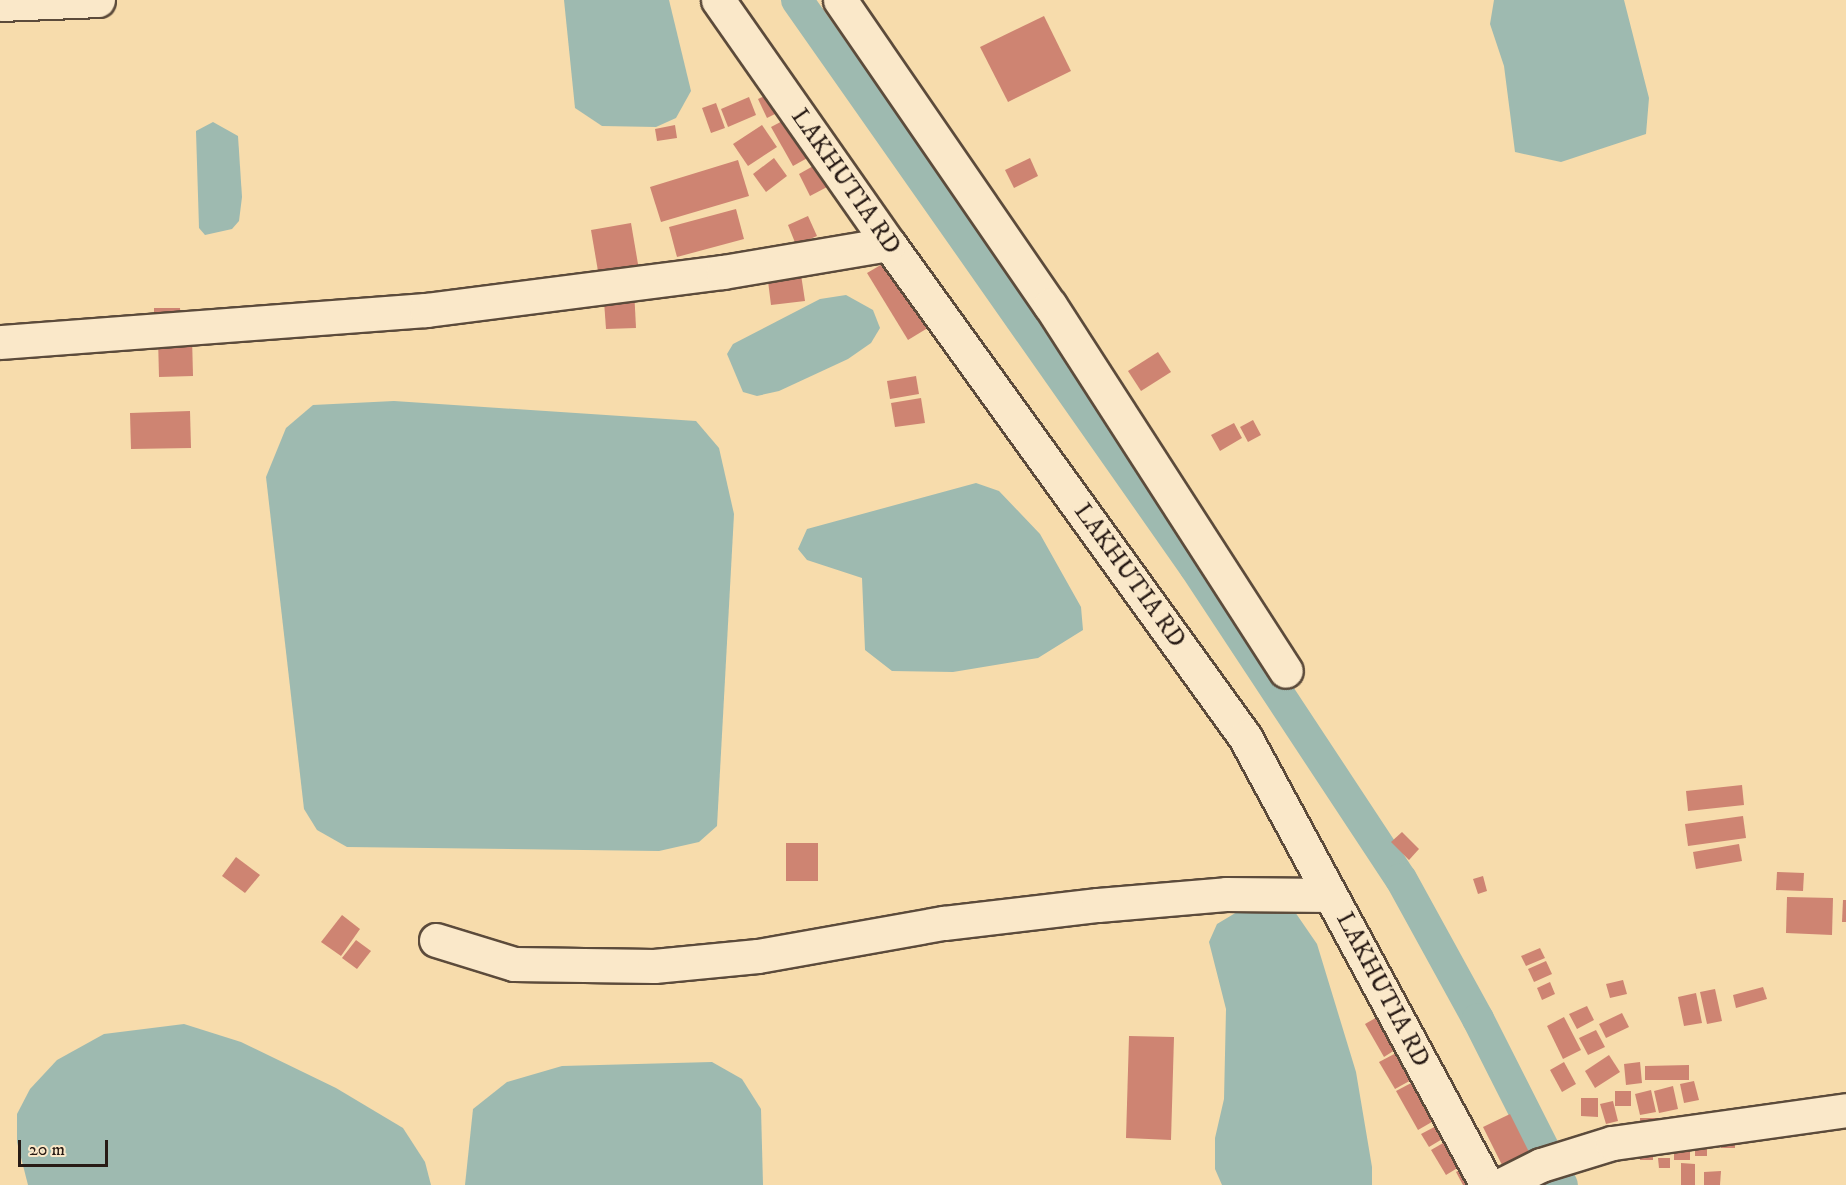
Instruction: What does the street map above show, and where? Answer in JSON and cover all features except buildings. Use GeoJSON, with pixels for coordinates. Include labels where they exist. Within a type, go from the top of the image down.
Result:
{"type":"FeatureCollection","features":[{"type":"Feature","properties":{"kind":"street"},"geometry":{"type":"LineString","coordinates":[[0,4],[98,0]]}},
{"type":"Feature","properties":{"kind":"street","name":"LAKHUTIA RD"},"geometry":{"type":"LineString","coordinates":[[718,0],[889,244],[1245,737],[1487,1185]]}},
{"type":"Feature","properties":{"kind":"street"},"geometry":{"type":"LineString","coordinates":[[840,0],[1050,305],[1286,671]]}},
{"type":"Feature","properties":{"kind":"street"},"geometry":{"type":"LineString","coordinates":[[0,342],[426,310],[723,272],[889,244]]}},
{"type":"Feature","properties":{"kind":"street"},"geometry":{"type":"LineString","coordinates":[[436,939],[514,964],[654,966],[758,956],[944,922],[1098,905],[1226,894],[1330,895]]}},
{"type":"Feature","properties":{"kind":"street"},"geometry":{"type":"LineString","coordinates":[[1501,1185],[1541,1165],[1612,1143],[1846,1110]]}},
{"type":"Feature","properties":{"kind":"water"},"geometry":{"type":"Polygon","coordinates":[[[564,0],[669,0],[691,91],[676,118],[656,127],[602,126],[575,108],[564,0]]]}},
{"type":"Feature","properties":{"kind":"water"},"geometry":{"type":"Polygon","coordinates":[[[1494,0],[1624,0],[1649,98],[1646,134],[1561,162],[1515,152],[1504,66],[1490,24],[1494,0]]]}},
{"type":"Feature","properties":{"kind":"water"},"geometry":{"type":"Polygon","coordinates":[[[213,122],[238,136],[242,197],[239,221],[232,229],[205,235],[199,228],[196,131],[213,122]]]}},
{"type":"Feature","properties":{"kind":"water"},"geometry":{"type":"Polygon","coordinates":[[[846,295],[873,310],[880,328],[871,343],[848,359],[779,391],[757,396],[743,392],[727,354],[733,344],[820,299],[846,295]]]}},
{"type":"Feature","properties":{"kind":"water"},"geometry":{"type":"Polygon","coordinates":[[[394,401],[696,421],[719,448],[734,514],[717,826],[699,842],[659,851],[347,847],[317,830],[304,809],[266,477],[286,428],[313,405],[394,401]]]}},
{"type":"Feature","properties":{"kind":"water"},"geometry":{"type":"Polygon","coordinates":[[[976,483],[999,491],[1040,534],[1081,607],[1083,630],[1038,658],[953,672],[892,671],[865,650],[862,578],[807,560],[798,549],[807,529],[976,483]]]}},
{"type":"Feature","properties":{"kind":"water"},"geometry":{"type":"Polygon","coordinates":[[[1267,907],[1295,912],[1317,944],[1356,1072],[1372,1167],[1372,1185],[1222,1185],[1215,1169],[1215,1138],[1224,1099],[1226,1009],[1209,942],[1217,924],[1242,909],[1267,907]]]}},
{"type":"Feature","properties":{"kind":"water"},"geometry":{"type":"Polygon","coordinates":[[[184,1024],[241,1042],[336,1088],[403,1128],[425,1162],[431,1185],[28,1185],[17,1142],[17,1114],[30,1089],[57,1060],[104,1034],[184,1024]]]}},
{"type":"Feature","properties":{"kind":"water"},"geometry":{"type":"Polygon","coordinates":[[[712,1062],[742,1079],[761,1109],[763,1185],[465,1185],[473,1109],[507,1082],[562,1066],[712,1062]]]}},
{"type":"Feature","properties":{"kind":"waterway"},"geometry":{"type":"LineString","coordinates":[[797,0],[1195,567],[1401,879],[1478,1019],[1562,1185]]}}]}
